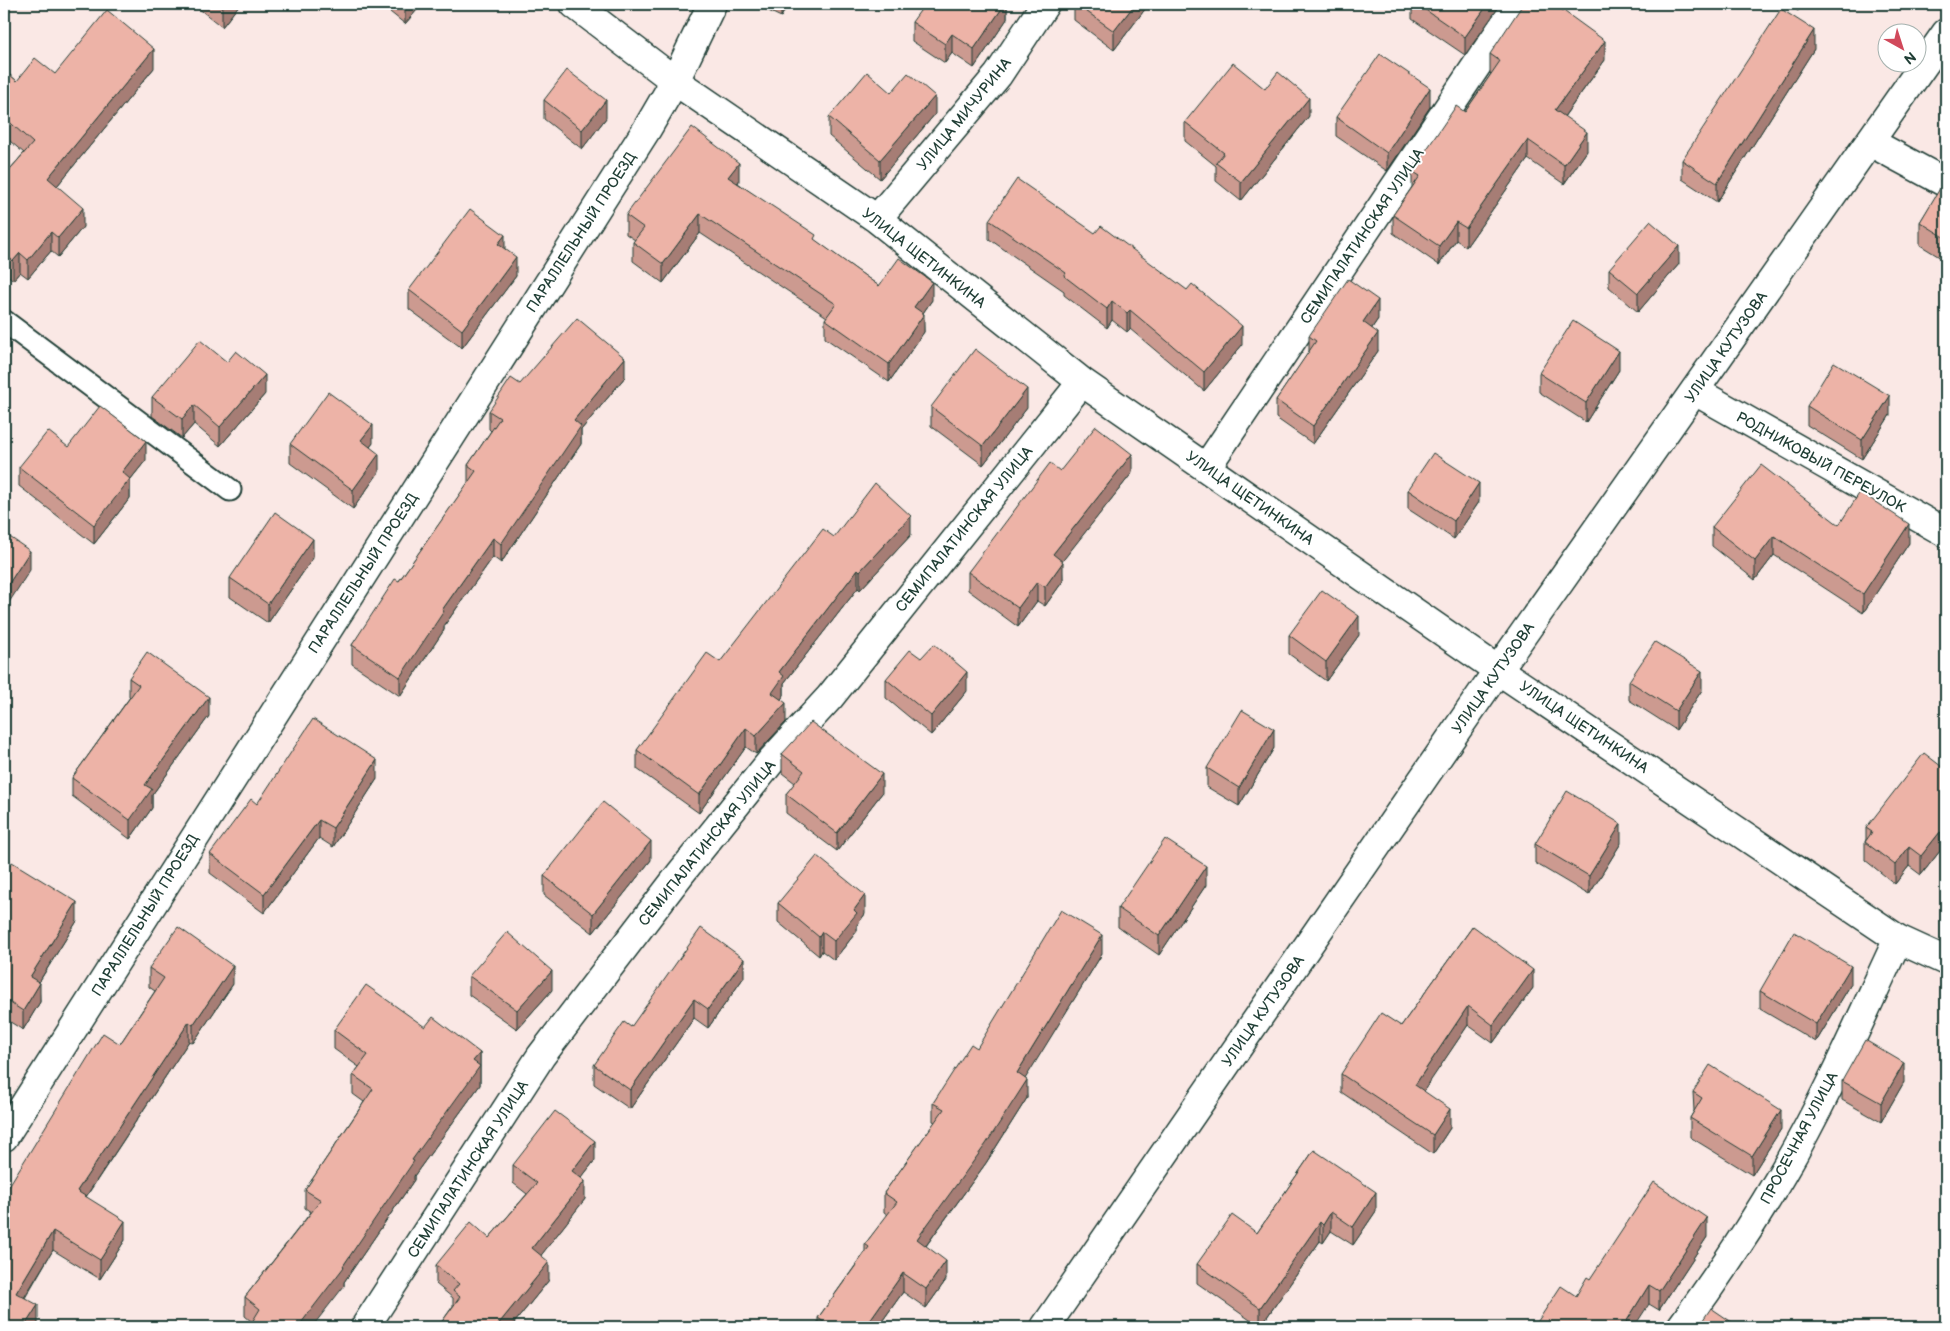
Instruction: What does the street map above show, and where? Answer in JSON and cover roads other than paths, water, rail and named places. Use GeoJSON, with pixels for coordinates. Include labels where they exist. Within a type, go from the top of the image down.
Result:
{"type":"FeatureCollection","features":[{"type":"Feature","properties":{"kind":"street","name":"УЛИЦА ЩЕТИНКИНА"},"geometry":{"type":"LineString","coordinates":[[574,4],[675,81],[877,219],[1082,382],[1498,670],[1898,939],[1946,961]]}},
{"type":"Feature","properties":{"kind":"street","name":"ПАРАЛЛЕЛЬНЫЙ ПРОЕЗД"},"geometry":{"type":"LineString","coordinates":[[4,1138],[631,154],[675,81],[712,4]]}},
{"type":"Feature","properties":{"kind":"street","name":"УЛИЦА МИЧУРИНА"},"geometry":{"type":"LineString","coordinates":[[877,219],[998,75],[1045,4]]}},
{"type":"Feature","properties":{"kind":"street","name":"СЕМИПАЛАТИНСКАЯ УЛИЦА"},"geometry":{"type":"LineString","coordinates":[[1206,468],[1518,4]]}},
{"type":"Feature","properties":{"kind":"street","name":"УЛИЦА КУТУЗОВА"},"geometry":{"type":"LineString","coordinates":[[1045,1327],[1498,670],[1946,33]]}},
{"type":"Feature","properties":{"kind":"street"},"geometry":{"type":"LineString","coordinates":[[1870,142],[1946,183]]}},
{"type":"Feature","properties":{"kind":"street","name":"СЕМИПАЛАТИНСКАЯ УЛИЦА"},"geometry":{"type":"LineString","coordinates":[[365,1327],[552,1041],[681,873],[772,760],[830,697],[1082,382]]}},
{"type":"Feature","properties":{"kind":"street","name":"РОДНИКОВЫЙ ПЕРЕУЛОК"},"geometry":{"type":"LineString","coordinates":[[1695,391],[1946,533]]}},
{"type":"Feature","properties":{"kind":"street","name":"ПРОСЕЧНАЯ УЛИЦА"},"geometry":{"type":"LineString","coordinates":[[1681,1327],[1740,1242],[1782,1174],[1829,1085],[1898,939]]}},
{"type":"Feature","properties":{"kind":"lane"},"geometry":{"type":"LineString","coordinates":[[4,321],[230,490]]}}]}
